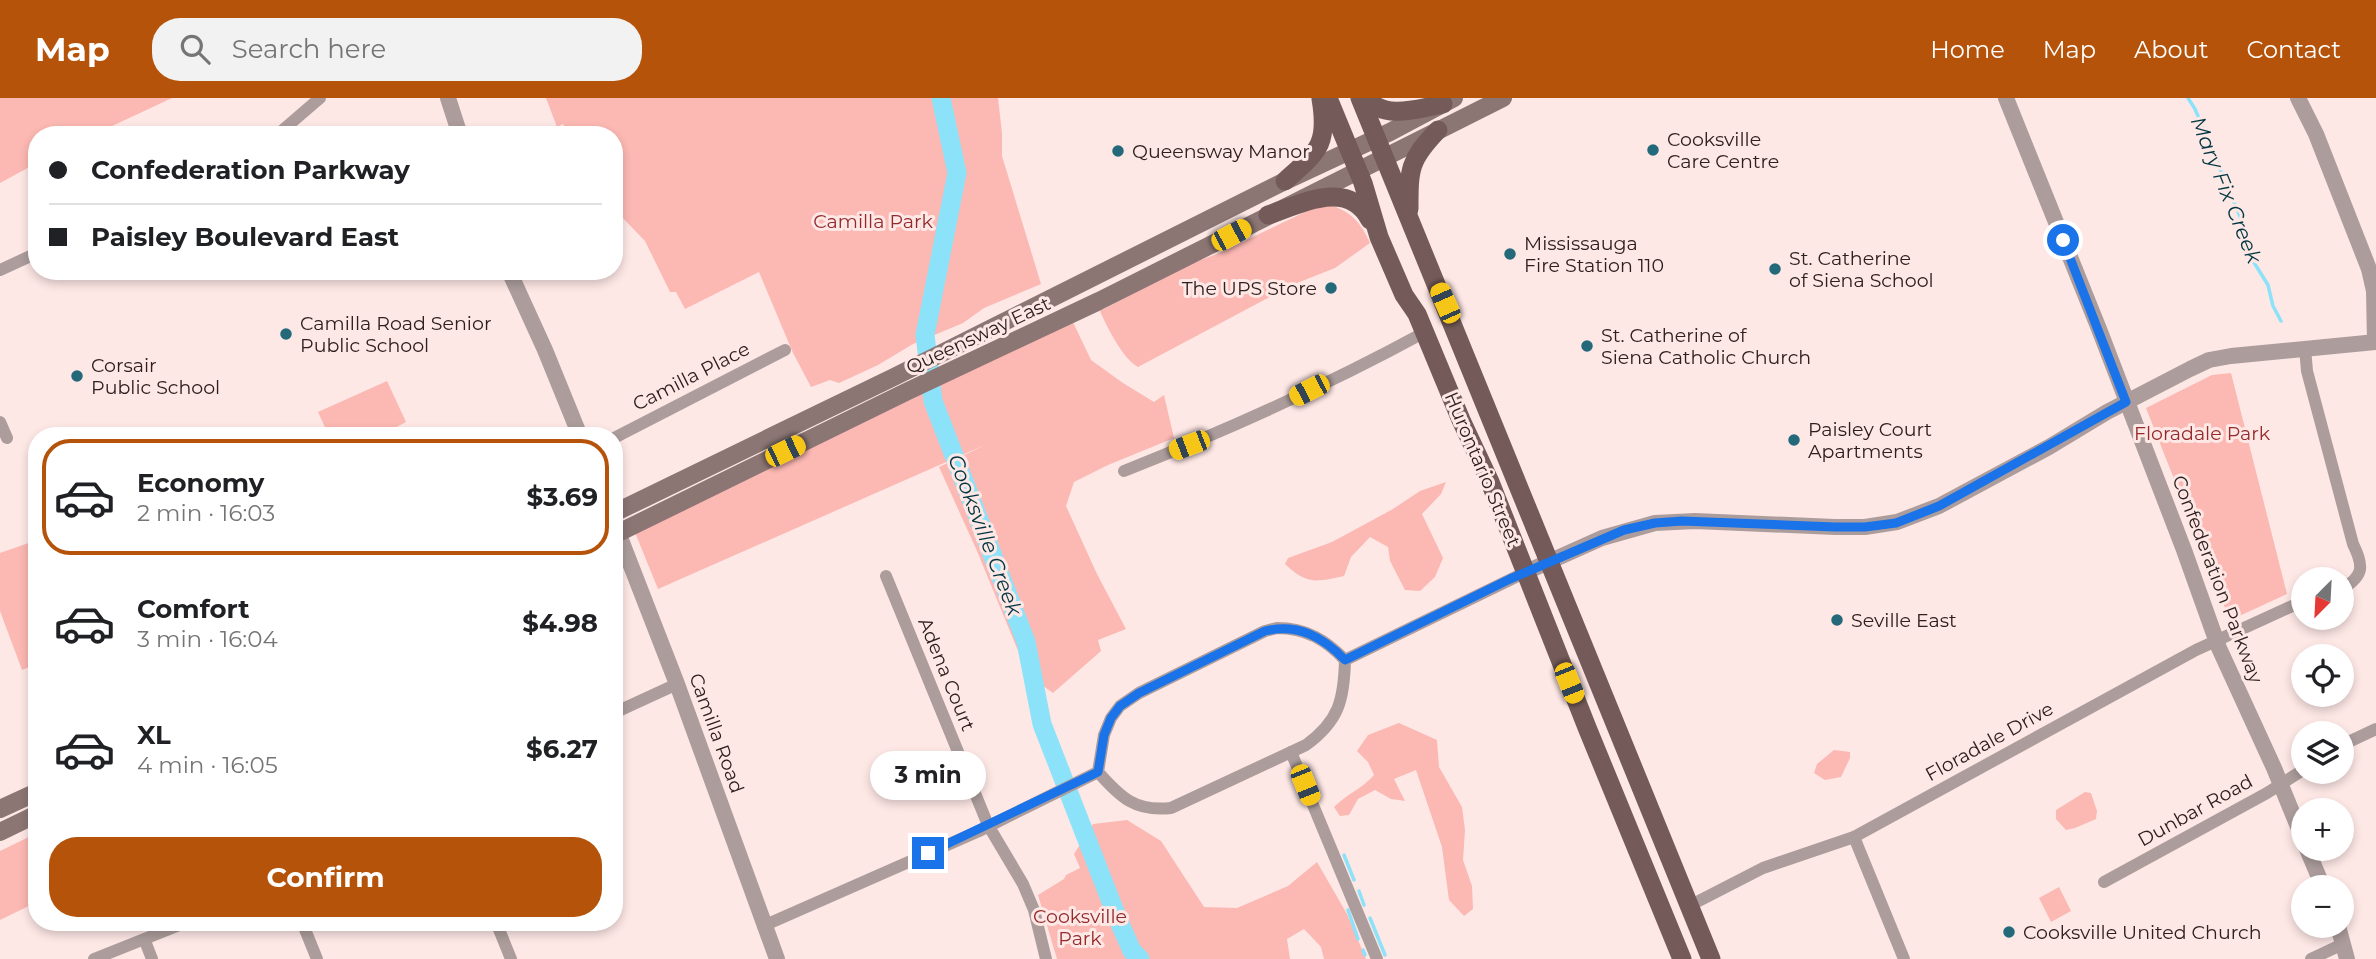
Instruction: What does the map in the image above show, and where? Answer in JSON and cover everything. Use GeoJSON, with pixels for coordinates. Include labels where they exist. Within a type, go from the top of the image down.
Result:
{"type":"FeatureCollection","features":[{"type":"Feature","properties":{"kind":"main road"},"geometry":{"type":"LineString","coordinates":[[1285,181],[1313,156],[1320,145],[1324,131],[1321,98]]}},
{"type":"Feature","properties":{"kind":"main road","name":"Hurontario Street"},"geometry":{"type":"LineString","coordinates":[[1328,98],[1358,170],[1379,237],[1404,295],[1425,332],[1527,572],[1578,707],[1682,959]]}},
{"type":"Feature","properties":{"kind":"main road","name":"Hurontario Street"},"geometry":{"type":"LineString","coordinates":[[1360,98],[1711,959]]}},
{"type":"Feature","properties":{"kind":"main road"},"geometry":{"type":"LineString","coordinates":[[1367,98],[1372,104],[1397,112],[1448,101]]}},
{"type":"Feature","properties":{"kind":"main road","name":"Queensway East"},"geometry":{"type":"LineString","coordinates":[[623,527],[1099,301],[1503,98]]}},
{"type":"Feature","properties":{"kind":"main road","name":"Queensway East"},"geometry":{"type":"LineString","coordinates":[[623,509],[1448,101]]}},
{"type":"Feature","properties":{"kind":"main road"},"geometry":{"type":"LineString","coordinates":[[1408,217],[1412,164],[1422,147],[1438,130]]}},
{"type":"Feature","properties":{"kind":"main road"},"geometry":{"type":"LineString","coordinates":[[1268,215],[1331,196],[1353,202],[1364,209],[1379,237]]}},
{"type":"Feature","properties":{"kind":"main road"},"geometry":{"type":"LineString","coordinates":[[0,809],[28,796]]}},
{"type":"Feature","properties":{"kind":"main road"},"geometry":{"type":"LineString","coordinates":[[0,832],[28,818]]}},
{"type":"Feature","properties":{"kind":"street"},"geometry":{"type":"LineString","coordinates":[[287,126],[320,98]]}},
{"type":"Feature","properties":{"kind":"street"},"geometry":{"type":"LineString","coordinates":[[448,98],[457,126]]}},
{"type":"Feature","properties":{"kind":"street","name":"Confederation Parkway"},"geometry":{"type":"LineString","coordinates":[[2006,98],[2126,402],[2217,639],[2218,648],[2291,809]]}},
{"type":"Feature","properties":{"kind":"street"},"geometry":{"type":"LineString","coordinates":[[1345,660],[1602,538],[1655,523],[1695,521],[1855,527],[1896,523],[1939,506],[2126,402],[2209,360],[2376,342],[2374,291],[2369,269],[2316,134],[2298,98]]}},
{"type":"Feature","properties":{"kind":"street"},"geometry":{"type":"LineString","coordinates":[[0,270],[28,257]]}},
{"type":"Feature","properties":{"kind":"street"},"geometry":{"type":"LineString","coordinates":[[513,280],[576,427]]}},
{"type":"Feature","properties":{"kind":"street"},"geometry":{"type":"LineString","coordinates":[[1124,471],[1284,403],[1425,332]]}},
{"type":"Feature","properties":{"kind":"street"},"geometry":{"type":"LineString","coordinates":[[2305,348],[2307,371],[2353,544],[2360,558],[2360,574],[2354,581]]}},
{"type":"Feature","properties":{"kind":"street","name":"Camilla Place"},"geometry":{"type":"LineString","coordinates":[[623,433],[785,349]]}},
{"type":"Feature","properties":{"kind":"street"},"geometry":{"type":"LineString","coordinates":[[0,422],[7,438]]}},
{"type":"Feature","properties":{"kind":"street","name":"Camilla Road"},"geometry":{"type":"LineString","coordinates":[[623,548],[677,684],[777,959]]}},
{"type":"Feature","properties":{"kind":"street","name":"Adena Court"},"geometry":{"type":"LineString","coordinates":[[886,576],[988,825],[1027,892],[1043,938],[1046,959]]}},
{"type":"Feature","properties":{"kind":"street","name":"Floradale Drive"},"geometry":{"type":"LineString","coordinates":[[1689,906],[1763,868],[1854,837],[2217,639],[2291,606]]}},
{"type":"Feature","properties":{"kind":"street"},"geometry":{"type":"LineString","coordinates":[[763,926],[988,825],[1093,774],[1104,735],[1120,706],[1139,693],[1265,631],[1278,628],[1305,631],[1330,645],[1345,660]]}},
{"type":"Feature","properties":{"kind":"street"},"geometry":{"type":"LineString","coordinates":[[1093,774],[1135,805],[1155,810],[1185,803],[1291,752],[1319,735],[1334,718],[1341,700],[1345,660]]}},
{"type":"Feature","properties":{"kind":"street"},"geometry":{"type":"LineString","coordinates":[[623,709],[677,684]]}},
{"type":"Feature","properties":{"kind":"street"},"geometry":{"type":"LineString","coordinates":[[2354,739],[2376,729]]}},
{"type":"Feature","properties":{"kind":"street"},"geometry":{"type":"LineString","coordinates":[[1291,752],[1377,959]]}},
{"type":"Feature","properties":{"kind":"street","name":"Dunbar Road"},"geometry":{"type":"LineString","coordinates":[[2104,882],[2291,778]]}},
{"type":"Feature","properties":{"kind":"street"},"geometry":{"type":"LineString","coordinates":[[1854,837],[1904,959]]}},
{"type":"Feature","properties":{"kind":"street"},"geometry":{"type":"LineString","coordinates":[[94,959],[167,931]]}},
{"type":"Feature","properties":{"kind":"street"},"geometry":{"type":"LineString","coordinates":[[306,931],[317,959]]}},
{"type":"Feature","properties":{"kind":"street"},"geometry":{"type":"LineString","coordinates":[[499,931],[510,959]]}},
{"type":"Feature","properties":{"kind":"street"},"geometry":{"type":"LineString","coordinates":[[145,941],[152,959]]}},
{"type":"Feature","properties":{"kind":"street"},"geometry":{"type":"LineString","coordinates":[[2311,959],[2345,951]]}},
{"type":"Feature","properties":{"kind":"green space"},"geometry":{"type":"Polygon","coordinates":[[[0,98],[172,98],[112,126],[28,126],[28,168],[0,183],[0,98]]]}},
{"type":"Feature","properties":{"kind":"green space","name":"Camilla Park"},"geometry":{"type":"Polygon","coordinates":[[[546,98],[998,98],[1002,156],[1041,284],[984,308],[963,323],[913,344],[878,365],[839,383],[830,380],[811,387],[793,353],[759,272],[685,309],[676,292],[670,292],[645,241],[623,218],[623,126],[557,126],[546,98]]]}},
{"type":"Feature","properties":{"kind":"green space"},"geometry":{"type":"Polygon","coordinates":[[[1330,205],[1355,219],[1370,243],[1335,268],[1292,285],[1138,367],[1121,350],[1100,311],[1187,265],[1222,252],[1309,210],[1330,205]]]}},
{"type":"Feature","properties":{"kind":"green space"},"geometry":{"type":"Polygon","coordinates":[[[1071,318],[1091,360],[1154,402],[1164,395],[1174,438],[1074,482],[1066,506],[1126,629],[1098,640],[1101,651],[1053,693],[1028,675],[939,467],[987,444],[658,589],[634,530],[1071,318]]]}},
{"type":"Feature","properties":{"kind":"green space","name":"Floradale Park"},"geometry":{"type":"Polygon","coordinates":[[[2231,373],[2287,594],[2237,617],[2227,613],[2146,408],[2212,375],[2231,373]]]}},
{"type":"Feature","properties":{"kind":"green space"},"geometry":{"type":"Polygon","coordinates":[[[387,381],[406,422],[396,427],[325,427],[318,412],[387,381]]]}},
{"type":"Feature","properties":{"kind":"green space"},"geometry":{"type":"Polygon","coordinates":[[[1446,482],[1441,494],[1422,514],[1443,558],[1435,577],[1420,591],[1405,590],[1390,561],[1388,547],[1370,537],[1351,557],[1344,576],[1326,580],[1306,579],[1285,564],[1288,558],[1332,542],[1420,491],[1446,482]]]}},
{"type":"Feature","properties":{"kind":"green space"},"geometry":{"type":"Polygon","coordinates":[[[28,543],[28,668],[22,670],[0,611],[0,553],[28,543]]]}},
{"type":"Feature","properties":{"kind":"green space"},"geometry":{"type":"Polygon","coordinates":[[[1399,723],[1437,740],[1439,767],[1462,807],[1465,830],[1463,860],[1472,886],[1473,909],[1464,916],[1449,900],[1442,847],[1416,770],[1394,779],[1405,801],[1391,799],[1375,790],[1358,799],[1349,815],[1340,816],[1334,807],[1374,775],[1368,762],[1357,751],[1368,735],[1399,723]]]}},
{"type":"Feature","properties":{"kind":"green space"},"geometry":{"type":"Polygon","coordinates":[[[1834,750],[1850,752],[1850,758],[1841,777],[1825,780],[1814,773],[1817,764],[1834,750]]]}},
{"type":"Feature","properties":{"kind":"green space"},"geometry":{"type":"Polygon","coordinates":[[[2085,792],[2091,793],[2097,811],[2096,819],[2066,830],[2056,819],[2056,810],[2085,792]]]}},
{"type":"Feature","properties":{"kind":"green space","name":"Cooksville Park"},"geometry":{"type":"Polygon","coordinates":[[[1127,820],[1161,841],[1204,907],[1237,908],[1288,886],[1317,862],[1347,914],[1366,959],[1324,959],[1321,947],[1304,929],[1287,939],[1290,959],[1057,959],[1038,895],[1080,868],[1074,854],[1093,824],[1127,820]]]}},
{"type":"Feature","properties":{"kind":"green space"},"geometry":{"type":"Polygon","coordinates":[[[28,837],[28,906],[0,920],[0,851],[28,837]]]}},
{"type":"Feature","properties":{"kind":"green space"},"geometry":{"type":"Polygon","coordinates":[[[2059,887],[2071,911],[2051,922],[2039,898],[2059,887]]]}},
{"type":"Feature","properties":{"kind":"waterway","name":"Cooksville Creek"},"geometry":{"type":"LineString","coordinates":[[941,98],[957,173],[925,335],[933,401],[1026,642],[1042,724],[1117,917],[1132,951],[1140,959]]}},
{"type":"Feature","properties":{"kind":"waterway","name":"Mary Fix Creek"},"geometry":{"type":"LineString","coordinates":[[2188,98],[2244,226],[2250,256],[2268,285],[2273,306],[2281,321]]}},
{"type":"Feature","properties":{"kind":"waterway"},"geometry":{"type":"LineString","coordinates":[[1344,855],[1354,880]]}},
{"type":"Feature","properties":{"kind":"waterway"},"geometry":{"type":"LineString","coordinates":[[1359,891],[1364,905]]}},
{"type":"Feature","properties":{"kind":"waterway"},"geometry":{"type":"LineString","coordinates":[[1348,910],[1358,939]]}},
{"type":"Feature","properties":{"kind":"waterway"},"geometry":{"type":"LineString","coordinates":[[1370,918],[1385,955]]}},
{"type":"Feature","properties":{"kind":"waterway"},"geometry":{"type":"LineString","coordinates":[[1363,950],[1365,955]]}},
{"type":"Feature","properties":{"kind":"place","name":"Cooksville Care Centre"},"geometry":{"type":"Point","coordinates":[1653,150]}},
{"type":"Feature","properties":{"kind":"place","name":"Queensway Manor"},"geometry":{"type":"Point","coordinates":[1118,151]}},
{"type":"Feature","properties":{"kind":"place","name":"Mississauga Fire Station 110"},"geometry":{"type":"Point","coordinates":[1510,254]}},
{"type":"Feature","properties":{"kind":"place","name":"St. Catherine of Siena School"},"geometry":{"type":"Point","coordinates":[1775,269]}},
{"type":"Feature","properties":{"kind":"place","name":"The UPS Store"},"geometry":{"type":"Point","coordinates":[1331,288]}},
{"type":"Feature","properties":{"kind":"place","name":"Camilla Road Senior Public School"},"geometry":{"type":"Point","coordinates":[286,334]}},
{"type":"Feature","properties":{"kind":"place","name":"St. Catherine of Siena Catholic Church"},"geometry":{"type":"Point","coordinates":[1587,346]}},
{"type":"Feature","properties":{"kind":"place","name":"Corsair Public School"},"geometry":{"type":"Point","coordinates":[77,376]}},
{"type":"Feature","properties":{"kind":"place","name":"Paisley Court Apartments"},"geometry":{"type":"Point","coordinates":[1794,440]}},
{"type":"Feature","properties":{"kind":"place","name":"Seville East"},"geometry":{"type":"Point","coordinates":[1837,620]}},
{"type":"Feature","properties":{"kind":"place","name":"Cooksville United Church"},"geometry":{"type":"Point","coordinates":[2009,932]}},
{"type":"Feature","properties":{"kind":"route"},"geometry":{"type":"LineString","coordinates":[[928,853],[1098,772],[1104,735],[1120,706],[1139,693],[1265,631],[1290,628],[1305,631],[1330,645],[1345,660],[1510,579],[1624,530],[1655,523],[1682,521],[1816,527],[1865,527],[1896,523],[1939,506],[2049,447],[2126,402],[2063,240]]}}]}
